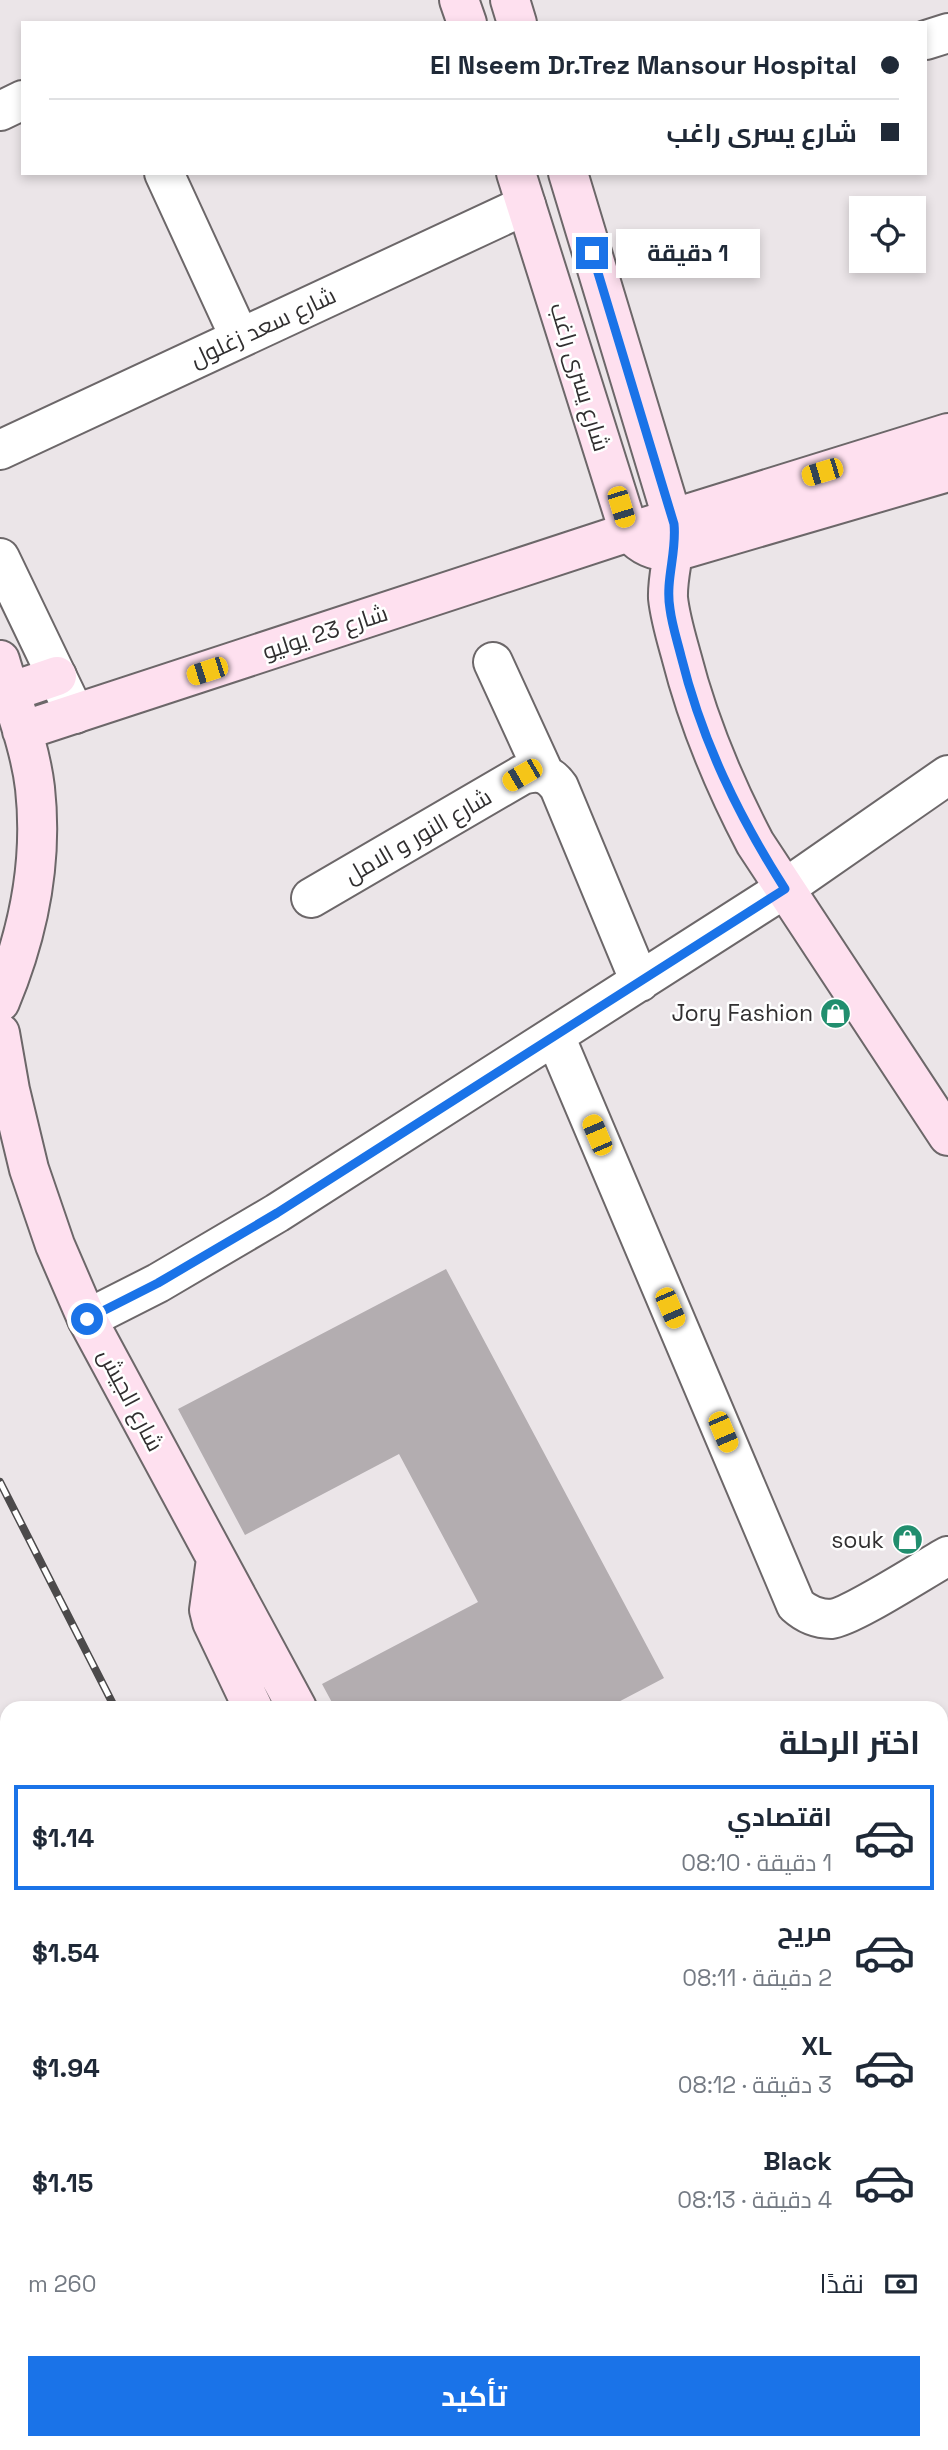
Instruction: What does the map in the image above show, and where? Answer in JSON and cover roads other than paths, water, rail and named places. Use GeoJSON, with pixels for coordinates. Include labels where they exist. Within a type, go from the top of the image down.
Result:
{"type":"FeatureCollection","features":[{"type":"Feature","properties":{"kind":"main road"},"geometry":{"type":"LineString","coordinates":[[459,0],[466,21]]}},
{"type":"Feature","properties":{"kind":"main road"},"geometry":{"type":"LineString","coordinates":[[510,0],[516,21]]}},
{"type":"Feature","properties":{"kind":"main road","name":"شارع يسرى راغب"},"geometry":{"type":"LineString","coordinates":[[569,175],[673,535],[669,582],[670,611],[690,692],[708,744],[755,843],[948,1136]]}},
{"type":"Feature","properties":{"kind":"main road","name":"شارع يسرى راغب"},"geometry":{"type":"LineString","coordinates":[[521,189],[629,532]]}},
{"type":"Feature","properties":{"kind":"main road"},"geometry":{"type":"LineString","coordinates":[[629,532],[652,550],[673,535],[948,433]]}},
{"type":"Feature","properties":{"kind":"main road"},"geometry":{"type":"LineString","coordinates":[[673,535],[948,472]]}},
{"type":"Feature","properties":{"kind":"main road","name":"شارع 23 يوليو"},"geometry":{"type":"LineString","coordinates":[[22,731],[629,532]]}},
{"type":"Feature","properties":{"kind":"main road"},"geometry":{"type":"LineString","coordinates":[[0,1002],[23,938],[35,863],[35,786],[5,676],[57,676]]}},
{"type":"Feature","properties":{"kind":"main road","name":"شارع الجيش"},"geometry":{"type":"LineString","coordinates":[[0,1033],[10,1090],[29,1169],[55,1245],[87,1319],[293,1701]]}},
{"type":"Feature","properties":{"kind":"main road"},"geometry":{"type":"LineString","coordinates":[[216,1559],[209,1610],[212,1622],[250,1701]]}},
{"type":"Feature","properties":{"kind":"street"},"geometry":{"type":"LineString","coordinates":[[927,40],[948,33]]}},
{"type":"Feature","properties":{"kind":"street"},"geometry":{"type":"LineString","coordinates":[[0,111],[21,101]]}},
{"type":"Feature","properties":{"kind":"street"},"geometry":{"type":"LineString","coordinates":[[165,175],[240,338]]}},
{"type":"Feature","properties":{"kind":"street","name":"شارع سعد زغلول"},"geometry":{"type":"LineString","coordinates":[[0,450],[240,338],[521,189]]}},
{"type":"Feature","properties":{"kind":"street"},"geometry":{"type":"LineString","coordinates":[[0,558],[75,714]]}},
{"type":"Feature","properties":{"kind":"street"},"geometry":{"type":"LineString","coordinates":[[493,662],[544,773],[553,778],[559,787],[640,982]]}},
{"type":"Feature","properties":{"kind":"street","name":"شارع النور و الامل"},"geometry":{"type":"LineString","coordinates":[[312,898],[522,775],[544,773]]}},
{"type":"Feature","properties":{"kind":"street"},"geometry":{"type":"LineString","coordinates":[[87,1319],[213,1252],[555,1036],[785,889],[948,775]]}},
{"type":"Feature","properties":{"kind":"street"},"geometry":{"type":"LineString","coordinates":[[555,1036],[796,1605],[817,1617],[841,1617],[948,1556]]}},
{"type":"Feature","properties":{"kind":"railway"},"geometry":{"type":"LineString","coordinates":[[0,1482],[111,1701]]}},
{"type":"Feature","properties":{"kind":"place","name":"Jory Fashion"},"geometry":{"type":"Point","coordinates":[836,1013]}},
{"type":"Feature","properties":{"kind":"place","name":"souk"},"geometry":{"type":"Point","coordinates":[907,1540]}}]}
